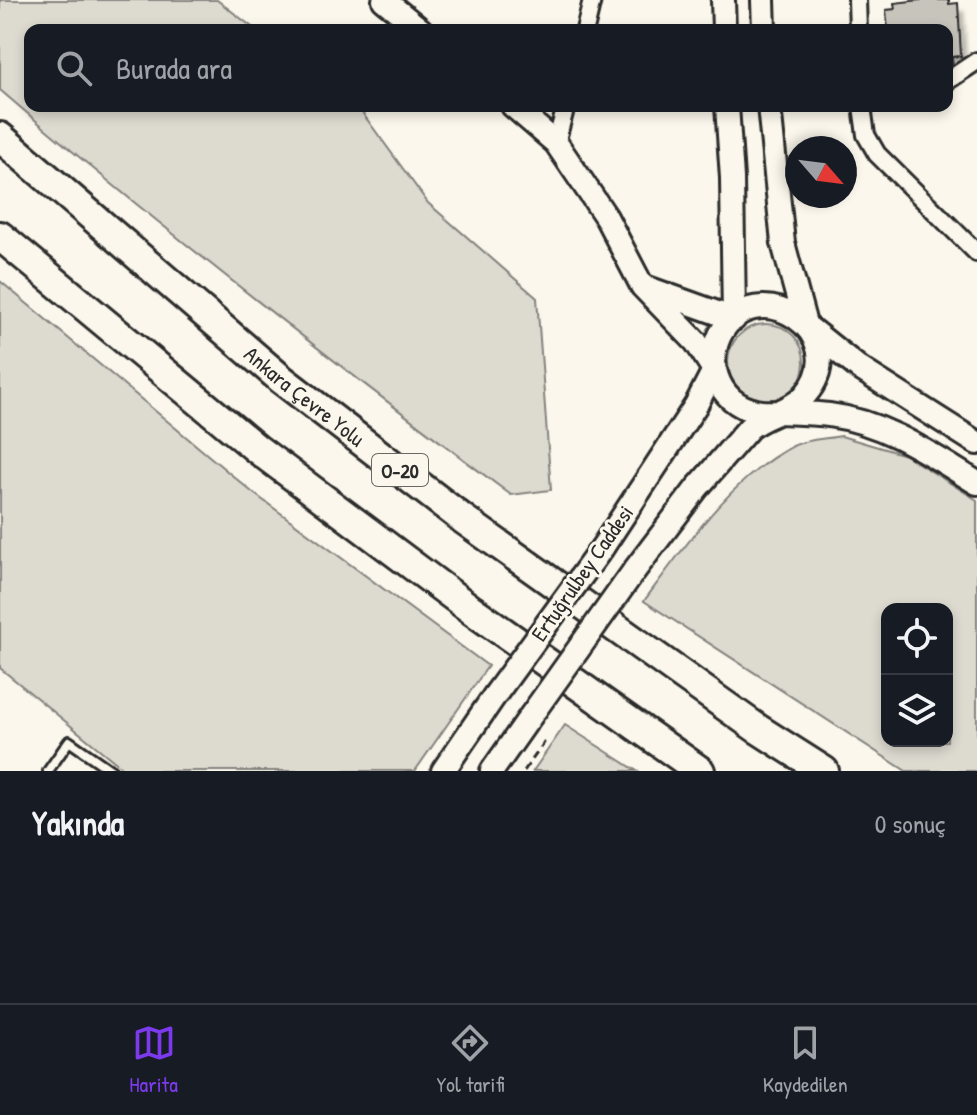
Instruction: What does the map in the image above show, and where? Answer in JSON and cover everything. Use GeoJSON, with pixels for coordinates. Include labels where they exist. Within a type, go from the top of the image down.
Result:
{"type":"FeatureCollection","features":[{"type":"Feature","properties":{"kind":"highway","name":"Ankara Çevre Yolu"},"geometry":{"type":"LineString","coordinates":[[0,137],[281,379],[378,454],[463,519],[758,729],[824,771]]}},
{"type":"Feature","properties":{"kind":"highway"},"geometry":{"type":"LineString","coordinates":[[0,236],[257,449],[472,610],[700,771]]}},
{"type":"Feature","properties":{"kind":"main road"},"geometry":{"type":"LineString","coordinates":[[384,0],[414,24]]}},
{"type":"Feature","properties":{"kind":"main road"},"geometry":{"type":"LineString","coordinates":[[723,0],[724,24]]}},
{"type":"Feature","properties":{"kind":"main road"},"geometry":{"type":"LineString","coordinates":[[763,0],[764,24]]}},
{"type":"Feature","properties":{"kind":"main road"},"geometry":{"type":"LineString","coordinates":[[520,112],[556,143],[606,217],[642,286],[696,342],[730,398],[743,408],[759,412],[828,415],[859,421],[912,443],[977,483]]}},
{"type":"Feature","properties":{"kind":"main road"},"geometry":{"type":"LineString","coordinates":[[727,112],[732,178],[734,319]]}},
{"type":"Feature","properties":{"kind":"main road","name":"Ertuğrulbey Caddesi"},"geometry":{"type":"LineString","coordinates":[[492,771],[534,726],[634,571],[725,454],[749,428],[775,412],[791,407],[813,384],[819,353],[805,324],[783,243],[770,112]]}},
{"type":"Feature","properties":{"kind":"main road"},"geometry":{"type":"LineString","coordinates":[[642,286],[734,319]]}},
{"type":"Feature","properties":{"kind":"main road"},"geometry":{"type":"LineString","coordinates":[[734,319],[747,311],[763,307],[778,308],[793,314],[859,368],[977,443]]}},
{"type":"Feature","properties":{"kind":"main road","name":"Ertuğrulbey Caddesi"},"geometry":{"type":"LineString","coordinates":[[443,771],[602,548],[696,405],[714,370],[717,342],[734,319]]}},
{"type":"Feature","properties":{"kind":"street"},"geometry":{"type":"LineString","coordinates":[[586,24],[592,0]]}},
{"type":"Feature","properties":{"kind":"street"},"geometry":{"type":"LineString","coordinates":[[857,0],[858,24]]}},
{"type":"Feature","properties":{"kind":"street"},"geometry":{"type":"LineString","coordinates":[[953,77],[977,61]]}},
{"type":"Feature","properties":{"kind":"street"},"geometry":{"type":"LineString","coordinates":[[556,143],[564,112]]}},
{"type":"Feature","properties":{"kind":"street"},"geometry":{"type":"LineString","coordinates":[[863,112],[866,135],[877,154],[977,253]]}},
{"type":"Feature","properties":{"kind":"lane"},"geometry":{"type":"LineString","coordinates":[[48,771],[69,741],[112,771]]}},
{"type":"Feature","properties":{"kind":"path"},"geometry":{"type":"LineString","coordinates":[[524,771],[544,743],[534,726]]}},
{"type":"Feature","properties":{"kind":"shaded area"},"geometry":{"type":"Polygon","coordinates":[[[0,0],[217,0],[248,24],[24,24],[24,110],[0,90],[0,0]]]}},
{"type":"Feature","properties":{"kind":"shaded area"},"geometry":{"type":"Polygon","coordinates":[[[26,112],[362,112],[428,203],[537,298],[551,490],[511,495],[252,297],[26,112]]]}},
{"type":"Feature","properties":{"kind":"shaded area"},"geometry":{"type":"Polygon","coordinates":[[[0,281],[252,492],[488,666],[415,771],[126,771],[0,668],[0,281]]]}},
{"type":"Feature","properties":{"kind":"shaded area"},"geometry":{"type":"Polygon","coordinates":[[[759,324],[773,324],[787,330],[798,341],[804,362],[801,377],[793,389],[773,400],[759,400],[745,394],[734,383],[728,369],[728,355],[734,341],[745,330],[759,324]]]}},
{"type":"Feature","properties":{"kind":"shaded area"},"geometry":{"type":"Polygon","coordinates":[[[841,436],[905,455],[977,500],[977,771],[906,771],[644,601],[729,495],[770,460],[793,446],[841,436]]]}},
{"type":"Feature","properties":{"kind":"shaded area"},"geometry":{"type":"Polygon","coordinates":[[[565,725],[637,771],[533,771],[565,725]]]}},
{"type":"Feature","properties":{"kind":"building"},"geometry":{"type":"Polygon","coordinates":[[[949,0],[949,4],[958,3],[961,56],[953,57],[953,24],[887,24],[886,10],[895,9],[894,3],[949,0]]]}}]}
